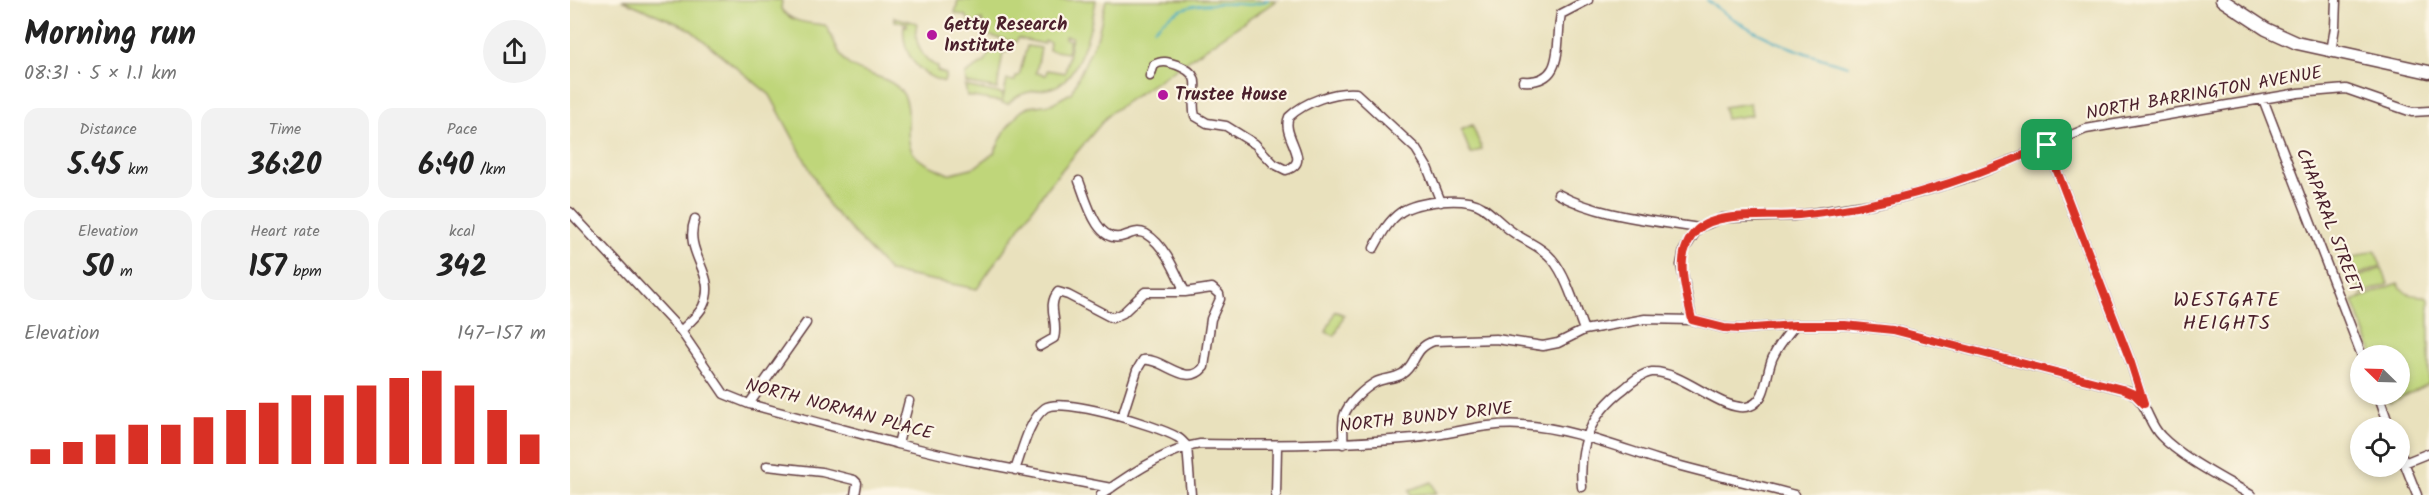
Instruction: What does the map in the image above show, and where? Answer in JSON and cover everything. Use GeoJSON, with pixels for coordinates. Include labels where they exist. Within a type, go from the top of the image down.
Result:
{"type":"FeatureCollection","features":[{"type":"Feature","properties":{"kind":"main road"},"geometry":{"type":"LineString","coordinates":[[2222,0],[2252,21],[2280,36],[2331,52],[2429,72]]}},
{"type":"Feature","properties":{"kind":"street"},"geometry":{"type":"LineString","coordinates":[[1523,81],[1536,82],[1552,71],[1557,61],[1561,14],[1588,0]]}},
{"type":"Feature","properties":{"kind":"street"},"geometry":{"type":"LineString","coordinates":[[2331,52],[2336,0]]}},
{"type":"Feature","properties":{"kind":"street"},"geometry":{"type":"LineString","coordinates":[[1150,76],[1154,65],[1162,62],[1168,62],[1191,73],[1196,80],[1197,87],[1192,104],[1195,116],[1200,121],[1226,126],[1255,144],[1274,164],[1286,170],[1292,168],[1298,157],[1287,131],[1286,123],[1289,117],[1331,96],[1345,92],[1356,93],[1416,149],[1422,157],[1442,202]]}},
{"type":"Feature","properties":{"kind":"street","name":"NORTH BARRINGTON AVENUE"},"geometry":{"type":"LineString","coordinates":[[1698,228],[1722,218],[1793,216],[1878,203],[1918,194],[1973,176],[2086,129],[2263,99],[2346,89],[2412,112],[2429,111]]}},
{"type":"Feature","properties":{"kind":"street","name":"CHAPARAL STREET"},"geometry":{"type":"LineString","coordinates":[[2263,99],[2358,345]]}},
{"type":"Feature","properties":{"kind":"street"},"geometry":{"type":"LineString","coordinates":[[2047,145],[2131,363],[2152,425],[2160,436],[2173,447],[2251,495]]}},
{"type":"Feature","properties":{"kind":"street"},"geometry":{"type":"LineString","coordinates":[[1079,181],[1096,220],[1105,234],[1114,238],[1138,232],[1146,235],[1164,252],[1185,292]]}},
{"type":"Feature","properties":{"kind":"street"},"geometry":{"type":"LineString","coordinates":[[1558,194],[1572,201],[1614,214],[1698,228]]}},
{"type":"Feature","properties":{"kind":"street"},"geometry":{"type":"LineString","coordinates":[[1374,248],[1382,232],[1402,212],[1416,206],[1460,201],[1481,206],[1504,227],[1544,250],[1554,261],[1584,330]]}},
{"type":"Feature","properties":{"kind":"street","name":"NORTH NORMAN PLACE"},"geometry":{"type":"LineString","coordinates":[[570,212],[681,331],[724,394],[749,405],[898,444],[1110,488]]}},
{"type":"Feature","properties":{"kind":"street"},"geometry":{"type":"LineString","coordinates":[[681,331],[702,308],[707,296],[707,282],[691,238],[695,219]]}},
{"type":"Feature","properties":{"kind":"street"},"geometry":{"type":"LineString","coordinates":[[1692,320],[1681,265],[1688,240],[1698,228]]}},
{"type":"Feature","properties":{"kind":"street"},"geometry":{"type":"LineString","coordinates":[[1041,346],[1054,338],[1056,332],[1052,302],[1058,292],[1063,292],[1112,318],[1123,313],[1144,292],[1185,292],[1208,288],[1216,291],[1220,299],[1211,319],[1204,367],[1193,375],[1180,374],[1156,361],[1143,360],[1137,370],[1122,417]]}},
{"type":"Feature","properties":{"kind":"street"},"geometry":{"type":"LineString","coordinates":[[1343,444],[1344,417],[1351,405],[1374,383],[1402,374],[1425,344],[1434,341],[1496,339],[1543,346],[1558,343],[1584,330],[1645,319],[1692,320],[1724,328],[1740,329],[1795,325],[1845,325],[1893,330],[2122,389],[2134,394],[2144,404]]}},
{"type":"Feature","properties":{"kind":"street"},"geometry":{"type":"LineString","coordinates":[[749,405],[806,323]]}},
{"type":"Feature","properties":{"kind":"street"},"geometry":{"type":"LineString","coordinates":[[1582,487],[1582,458],[1593,422],[1606,404],[1637,378],[1652,372],[1686,382],[1729,405],[1740,408],[1752,406],[1759,400],[1765,389],[1768,367],[1774,354],[1795,325]]}},
{"type":"Feature","properties":{"kind":"street"},"geometry":{"type":"LineString","coordinates":[[898,444],[909,401]]}},
{"type":"Feature","properties":{"kind":"street"},"geometry":{"type":"LineString","coordinates":[[1015,470],[1036,418],[1051,405],[1063,405],[1122,417],[1179,438],[1187,446],[1191,495]]}},
{"type":"Feature","properties":{"kind":"street","name":"NORTH BUNDY DRIVE"},"geometry":{"type":"LineString","coordinates":[[1101,495],[1187,446],[1200,444],[1277,446],[1343,444],[1417,438],[1484,426],[1519,424],[1588,437],[1665,461],[1795,495]]}},
{"type":"Feature","properties":{"kind":"street"},"geometry":{"type":"LineString","coordinates":[[1276,495],[1277,446]]}},
{"type":"Feature","properties":{"kind":"street"},"geometry":{"type":"LineString","coordinates":[[2410,461],[2429,453]]}},
{"type":"Feature","properties":{"kind":"street"},"geometry":{"type":"LineString","coordinates":[[767,466],[822,472],[854,480],[857,483],[855,495]]}},
{"type":"Feature","properties":{"kind":"street"},"geometry":{"type":"LineString","coordinates":[[2410,477],[2417,495]]}},
{"type":"Feature","properties":{"kind":"green space"},"geometry":{"type":"Polygon","coordinates":[[[622,0],[782,0],[781,9],[790,17],[801,22],[825,25],[841,56],[848,64],[889,82],[901,91],[908,107],[908,135],[913,152],[922,161],[948,174],[975,167],[994,153],[1006,129],[1020,112],[1028,107],[1051,104],[1071,93],[1098,35],[1106,0],[1277,0],[1110,113],[1049,185],[977,289],[890,272],[830,207],[770,95],[688,28],[622,0]]]}},
{"type":"Feature","properties":{"kind":"green space"},"geometry":{"type":"Polygon","coordinates":[[[958,0],[1096,0],[1082,51],[1069,75],[1061,83],[1051,88],[1023,94],[1008,104],[1002,103],[1007,80],[1015,81],[1016,76],[1019,76],[1027,46],[1041,48],[1036,73],[1046,75],[1047,70],[1065,73],[1072,37],[1065,36],[1065,39],[1070,40],[1067,53],[1049,50],[1050,42],[1045,41],[1044,44],[1018,38],[1016,42],[985,35],[982,20],[972,24],[966,16],[955,13],[958,0]]]}},
{"type":"Feature","properties":{"kind":"green space"},"geometry":{"type":"Polygon","coordinates":[[[894,17],[917,23],[917,43],[927,59],[938,67],[937,71],[946,74],[944,82],[926,74],[913,61],[905,45],[904,25],[907,26],[907,23],[895,21],[894,17]]]}},
{"type":"Feature","properties":{"kind":"green space"},"geometry":{"type":"Polygon","coordinates":[[[993,44],[1009,50],[1003,52],[997,89],[966,83],[965,74],[985,62],[993,44]]]}},
{"type":"Feature","properties":{"kind":"green space"},"geometry":{"type":"Polygon","coordinates":[[[965,86],[1003,94],[1002,102],[967,96],[965,86]]]}},
{"type":"Feature","properties":{"kind":"green space"},"geometry":{"type":"Polygon","coordinates":[[[1750,103],[1752,115],[1726,119],[1724,107],[1750,103]]]}},
{"type":"Feature","properties":{"kind":"green space"},"geometry":{"type":"Polygon","coordinates":[[[1472,125],[1482,149],[1471,154],[1461,130],[1472,125]]]}},
{"type":"Feature","properties":{"kind":"green space"},"geometry":{"type":"Polygon","coordinates":[[[2375,250],[2381,266],[2355,276],[2349,260],[2375,250]]]}},
{"type":"Feature","properties":{"kind":"green space"},"geometry":{"type":"Polygon","coordinates":[[[2382,268],[2388,284],[2362,294],[2356,278],[2382,268]]]}},
{"type":"Feature","properties":{"kind":"green space"},"geometry":{"type":"Polygon","coordinates":[[[2398,283],[2407,293],[2425,296],[2429,300],[2429,384],[2410,393],[2410,345],[2369,345],[2353,301],[2398,283]]]}},
{"type":"Feature","properties":{"kind":"green space"},"geometry":{"type":"Polygon","coordinates":[[[1335,311],[1344,315],[1335,336],[1326,332],[1335,311]]]}},
{"type":"Feature","properties":{"kind":"green space"},"geometry":{"type":"Polygon","coordinates":[[[1432,482],[1436,493],[1410,495],[1409,490],[1432,482]]]}},
{"type":"Feature","properties":{"kind":"waterway"},"geometry":{"type":"LineString","coordinates":[[1154,29],[1173,14],[1191,6],[1252,5],[1268,0]]}},
{"type":"Feature","properties":{"kind":"waterway"},"geometry":{"type":"LineString","coordinates":[[1707,0],[1756,32],[1810,55],[1848,66]]}},
{"type":"Feature","properties":{"kind":"place","name":"Getty Research Institute"},"geometry":{"type":"Point","coordinates":[932,35]}},
{"type":"Feature","properties":{"kind":"place","name":"Trustee House"},"geometry":{"type":"Point","coordinates":[1163,95]}},
{"type":"Feature","properties":{"kind":"district","name":"WESTGATE HEIGHTS"},"geometry":{"type":"Point","coordinates":[2227,312]}},
{"type":"Feature","properties":{"kind":"route"},"geometry":{"type":"LineString","coordinates":[[2047,145],[2131,363],[2144,404],[2134,394],[2122,389],[1893,330],[1845,325],[1795,325],[1740,329],[1724,328],[1692,320],[1681,265],[1688,240],[1698,228],[1706,224],[1722,218],[1793,216],[1828,212],[1918,194],[1973,176],[2047,145]]}}]}
